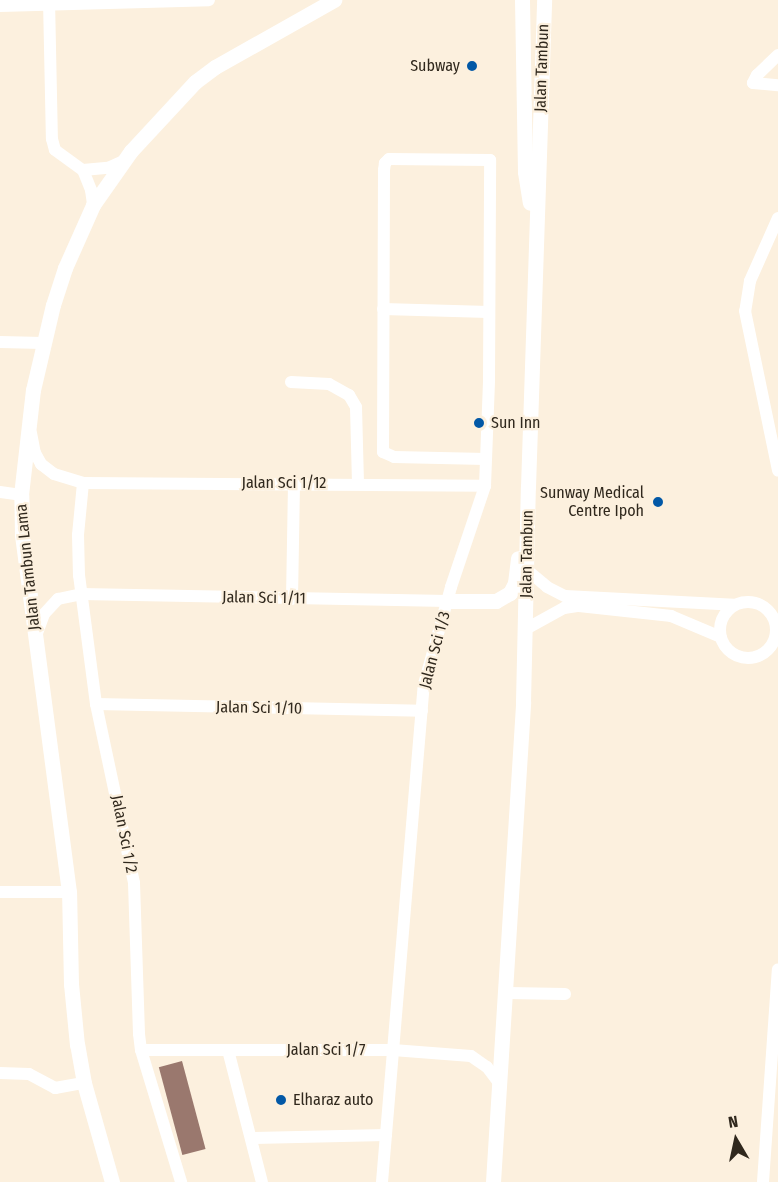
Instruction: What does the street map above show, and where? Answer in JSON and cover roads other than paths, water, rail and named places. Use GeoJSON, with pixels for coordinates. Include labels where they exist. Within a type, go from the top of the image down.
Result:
{"type":"FeatureCollection","features":[{"type":"Feature","properties":{"kind":"main road","name":"Jalan Tambun Lama"},"geometry":{"type":"LineString","coordinates":[[112,1182],[84,1083],[77,1045],[71,984],[69,892],[22,534],[22,488],[29,420],[43,343],[65,268],[93,205],[124,161],[162,116],[208,72],[334,0]]}},
{"type":"Feature","properties":{"kind":"main road"},"geometry":{"type":"LineString","coordinates":[[522,0],[525,172],[535,238]]}},
{"type":"Feature","properties":{"kind":"main road","name":"Jalan Tambun"},"geometry":{"type":"LineString","coordinates":[[493,1182],[523,708],[535,238],[544,7]]}},
{"type":"Feature","properties":{"kind":"main road"},"geometry":{"type":"LineString","coordinates":[[448,601],[496,601],[510,593],[515,583],[520,522],[528,487]]}},
{"type":"Feature","properties":{"kind":"street"},"geometry":{"type":"LineString","coordinates":[[0,6],[49,2],[209,0]]}},
{"type":"Feature","properties":{"kind":"street"},"geometry":{"type":"LineString","coordinates":[[544,7],[551,0]]}},
{"type":"Feature","properties":{"kind":"street"},"geometry":{"type":"LineString","coordinates":[[49,2],[52,139],[55,150],[83,170],[91,190],[93,205]]}},
{"type":"Feature","properties":{"kind":"street"},"geometry":{"type":"LineString","coordinates":[[778,55],[757,75],[753,84],[778,86]]}},
{"type":"Feature","properties":{"kind":"street","name":"Jalan Sci 1/3"},"geometry":{"type":"LineString","coordinates":[[382,309],[386,161],[392,158],[490,160],[485,486],[424,684],[382,1182]]}},
{"type":"Feature","properties":{"kind":"street"},"geometry":{"type":"LineString","coordinates":[[83,170],[108,168],[124,161]]}},
{"type":"Feature","properties":{"kind":"street"},"geometry":{"type":"LineString","coordinates":[[778,218],[750,281],[745,311],[778,471]]}},
{"type":"Feature","properties":{"kind":"street"},"geometry":{"type":"LineString","coordinates":[[486,459],[404,458],[384,454],[382,309],[489,312]]}},
{"type":"Feature","properties":{"kind":"street"},"geometry":{"type":"LineString","coordinates":[[0,342],[43,343]]}},
{"type":"Feature","properties":{"kind":"street"},"geometry":{"type":"LineString","coordinates":[[291,382],[329,384],[349,394],[356,408],[358,484]]}},
{"type":"Feature","properties":{"kind":"street","name":"Jalan Sci 1/12"},"geometry":{"type":"LineString","coordinates":[[29,420],[35,453],[41,464],[54,474],[83,483],[485,486]]}},
{"type":"Feature","properties":{"kind":"street","name":"Jalan Sci 1/2"},"geometry":{"type":"LineString","coordinates":[[83,483],[78,535],[81,594],[96,704],[134,883],[141,1050],[181,1182]]}},
{"type":"Feature","properties":{"kind":"street"},"geometry":{"type":"LineString","coordinates":[[291,599],[294,483]]}},
{"type":"Feature","properties":{"kind":"street"},"geometry":{"type":"LineString","coordinates":[[0,492],[22,488]]}},
{"type":"Feature","properties":{"kind":"street"},"geometry":{"type":"LineString","coordinates":[[524,630],[564,608],[579,606],[671,616],[721,637],[731,652],[740,657],[758,656],[775,650],[777,630],[775,613],[760,603],[742,602],[734,605],[565,596],[547,587],[527,570]]}},
{"type":"Feature","properties":{"kind":"street"},"geometry":{"type":"LineString","coordinates":[[35,639],[44,614],[58,599],[81,594]]}},
{"type":"Feature","properties":{"kind":"street","name":"Jalan Sci 1/11"},"geometry":{"type":"LineString","coordinates":[[81,594],[448,601]]}},
{"type":"Feature","properties":{"kind":"street"},"geometry":{"type":"LineString","coordinates":[[721,637],[722,619],[734,605]]}},
{"type":"Feature","properties":{"kind":"street","name":"Jalan Sci 1/10"},"geometry":{"type":"LineString","coordinates":[[96,704],[422,711]]}},
{"type":"Feature","properties":{"kind":"street"},"geometry":{"type":"LineString","coordinates":[[0,892],[69,892]]}},
{"type":"Feature","properties":{"kind":"street"},"geometry":{"type":"LineString","coordinates":[[772,1182],[764,1176],[773,1115],[778,970]]}},
{"type":"Feature","properties":{"kind":"street"},"geometry":{"type":"LineString","coordinates":[[506,993],[565,994]]}},
{"type":"Feature","properties":{"kind":"street","name":"Jalan Sci 1/7"},"geometry":{"type":"LineString","coordinates":[[141,1050],[393,1050],[471,1056],[487,1067],[499,1083]]}},
{"type":"Feature","properties":{"kind":"street"},"geometry":{"type":"LineString","coordinates":[[228,1050],[262,1182]]}},
{"type":"Feature","properties":{"kind":"street"},"geometry":{"type":"LineString","coordinates":[[0,1073],[29,1074],[54,1088],[84,1083]]}},
{"type":"Feature","properties":{"kind":"street"},"geometry":{"type":"LineString","coordinates":[[250,1138],[386,1135]]}},
{"type":"Feature","properties":{"kind":"place","name":"Subway"},"geometry":{"type":"Point","coordinates":[472,66]}},
{"type":"Feature","properties":{"kind":"place","name":"Sun Inn"},"geometry":{"type":"Point","coordinates":[479,423]}},
{"type":"Feature","properties":{"kind":"place","name":"Sunway Medical Centre Ipoh"},"geometry":{"type":"Point","coordinates":[658,502]}},
{"type":"Feature","properties":{"kind":"place","name":"Elharaz auto"},"geometry":{"type":"Point","coordinates":[281,1100]}}]}
